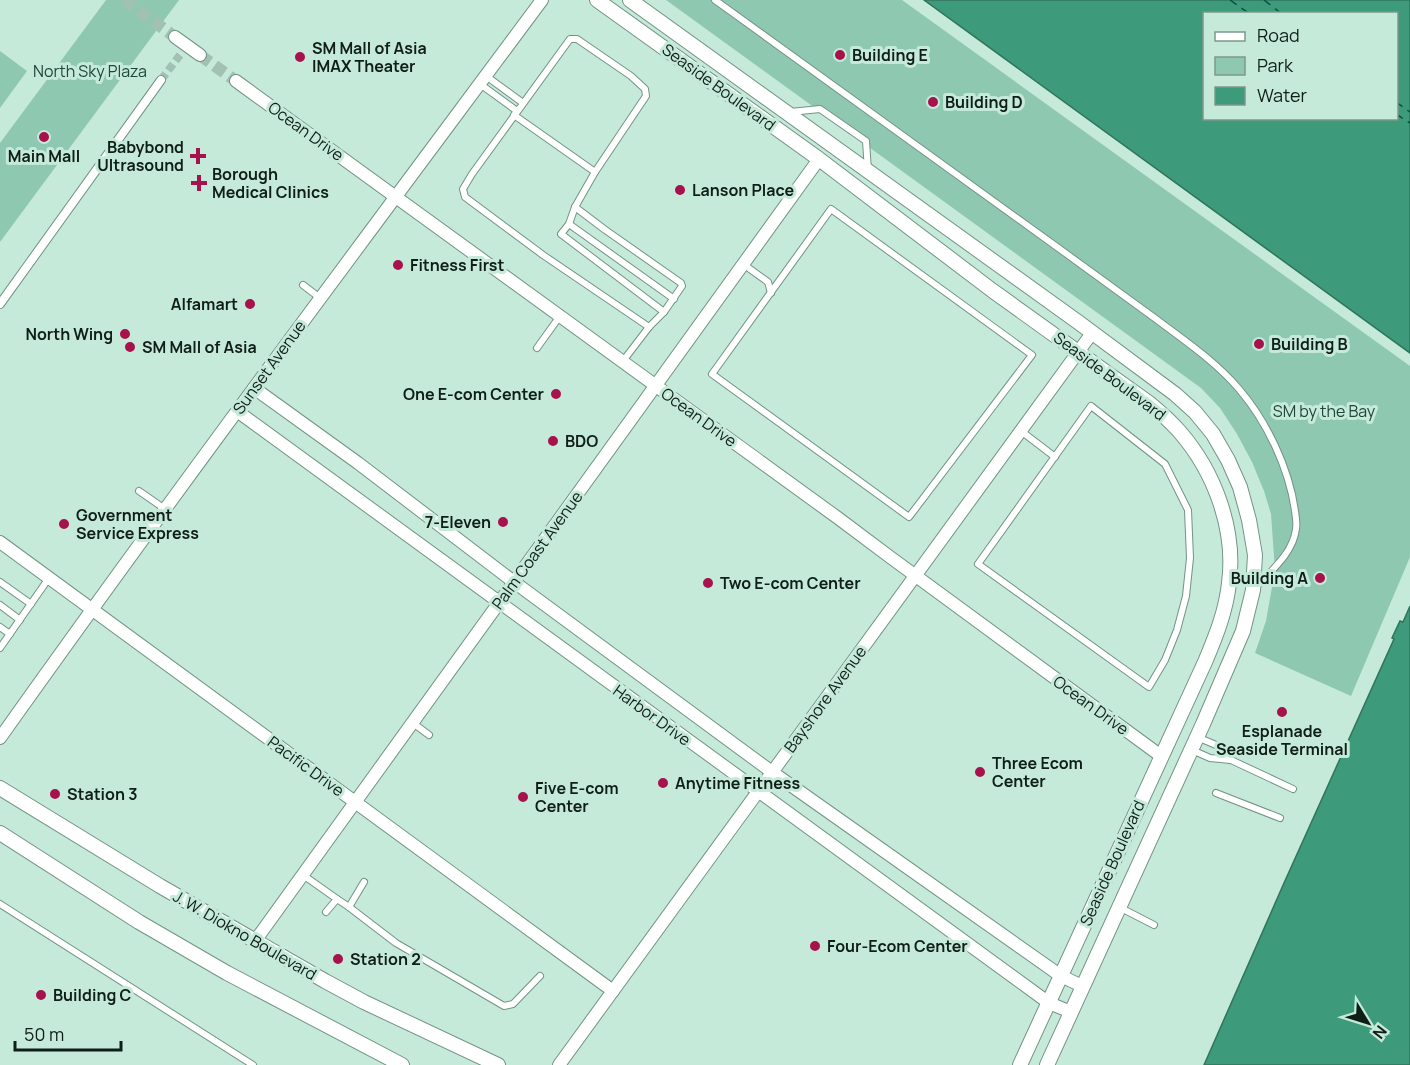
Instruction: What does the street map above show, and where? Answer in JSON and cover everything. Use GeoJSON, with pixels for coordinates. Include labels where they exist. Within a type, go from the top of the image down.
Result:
{"type":"FeatureCollection","features":[{"type":"Feature","properties":{"kind":"street","name":"Sunset Avenue"},"geometry":{"type":"LineString","coordinates":[[0,738],[320,298],[543,0]]}},
{"type":"Feature","properties":{"kind":"street","name":"Seaside Boulevard"},"geometry":{"type":"LineString","coordinates":[[597,0],[819,159],[993,291],[1149,404],[1180,432],[1203,464],[1219,500],[1227,527],[1230,556],[1230,575],[1224,614],[1208,654],[1020,1065]]}},
{"type":"Feature","properties":{"kind":"street","name":"Seaside Boulevard"},"geometry":{"type":"LineString","coordinates":[[630,0],[1185,402],[1203,421],[1221,447],[1240,487],[1255,555],[1253,590],[1243,631],[1047,1065]]}},
{"type":"Feature","properties":{"kind":"street"},"geometry":{"type":"LineString","coordinates":[[176,37],[183,50],[200,55]]}},
{"type":"Feature","properties":{"kind":"street"},"geometry":{"type":"LineString","coordinates":[[0,304],[161,80]]}},
{"type":"Feature","properties":{"kind":"street","name":"Ocean Drive"},"geometry":{"type":"LineString","coordinates":[[236,81],[656,385],[1161,756]]}},
{"type":"Feature","properties":{"kind":"street","name":"Palm Coast Avenue"},"geometry":{"type":"LineString","coordinates":[[255,941],[819,159]]}},
{"type":"Feature","properties":{"kind":"street","name":"Bayshore Avenue"},"geometry":{"type":"LineString","coordinates":[[558,1065],[1092,333]]}},
{"type":"Feature","properties":{"kind":"street","name":"Harbor Drive"},"geometry":{"type":"LineString","coordinates":[[254,388],[772,772],[1061,976],[1082,986]]}},
{"type":"Feature","properties":{"kind":"street","name":"Harbor Drive"},"geometry":{"type":"LineString","coordinates":[[237,411],[1049,1003],[1071,1012]]}},
{"type":"Feature","properties":{"kind":"street","name":"Pacific Drive"},"geometry":{"type":"LineString","coordinates":[[0,542],[613,991]]}},
{"type":"Feature","properties":{"kind":"street","name":"J. W. Diokno Boulevard"},"geometry":{"type":"LineString","coordinates":[[0,788],[160,886],[364,1002],[498,1065]]}},
{"type":"Feature","properties":{"kind":"street"},"geometry":{"type":"LineString","coordinates":[[0,833],[139,922],[227,973],[402,1065]]}},
{"type":"Feature","properties":{"kind":"lane"},"geometry":{"type":"LineString","coordinates":[[715,0],[1073,258],[1199,352],[1240,390],[1272,440],[1283,466],[1293,495],[1297,527],[1294,542],[1286,555],[1253,590]]}},
{"type":"Feature","properties":{"kind":"lane"},"geometry":{"type":"LineString","coordinates":[[649,327],[543,255],[465,197],[463,189],[467,182],[570,39],[577,39],[631,76],[645,88],[646,96],[595,172],[575,207],[569,224],[561,234],[664,312]]}},
{"type":"Feature","properties":{"kind":"lane"},"geometry":{"type":"LineString","coordinates":[[483,80],[523,103]]}},
{"type":"Feature","properties":{"kind":"lane"},"geometry":{"type":"LineString","coordinates":[[483,80],[516,113],[595,172]]}},
{"type":"Feature","properties":{"kind":"lane"},"geometry":{"type":"LineString","coordinates":[[786,112],[820,110],[866,141],[868,171]]}},
{"type":"Feature","properties":{"kind":"lane"},"geometry":{"type":"LineString","coordinates":[[575,207],[681,283],[682,288],[674,299],[623,361]]}},
{"type":"Feature","properties":{"kind":"lane"},"geometry":{"type":"LineString","coordinates":[[831,209],[1032,355],[909,517],[712,374],[771,293],[831,209]]}},
{"type":"Feature","properties":{"kind":"lane"},"geometry":{"type":"LineString","coordinates":[[569,224],[674,299]]}},
{"type":"Feature","properties":{"kind":"lane"},"geometry":{"type":"LineString","coordinates":[[743,264],[768,282],[771,293]]}},
{"type":"Feature","properties":{"kind":"lane"},"geometry":{"type":"LineString","coordinates":[[303,285],[320,298]]}},
{"type":"Feature","properties":{"kind":"lane"},"geometry":{"type":"LineString","coordinates":[[537,348],[560,316]]}},
{"type":"Feature","properties":{"kind":"lane"},"geometry":{"type":"LineString","coordinates":[[1091,406],[1165,464],[1188,510],[1190,558],[1186,596],[1177,630],[1165,660],[1149,687],[978,564],[1055,457],[1091,406]]}},
{"type":"Feature","properties":{"kind":"lane"},"geometry":{"type":"LineString","coordinates":[[1021,431],[1055,457]]}},
{"type":"Feature","properties":{"kind":"lane"},"geometry":{"type":"LineString","coordinates":[[139,491],[165,509]]}},
{"type":"Feature","properties":{"kind":"lane"},"geometry":{"type":"LineString","coordinates":[[0,648],[49,578]]}},
{"type":"Feature","properties":{"kind":"lane"},"geometry":{"type":"LineString","coordinates":[[0,582],[31,604]]}},
{"type":"Feature","properties":{"kind":"lane"},"geometry":{"type":"LineString","coordinates":[[0,605],[20,620]]}},
{"type":"Feature","properties":{"kind":"lane"},"geometry":{"type":"LineString","coordinates":[[0,627],[10,634]]}},
{"type":"Feature","properties":{"kind":"lane"},"geometry":{"type":"LineString","coordinates":[[413,723],[429,735]]}},
{"type":"Feature","properties":{"kind":"lane"},"geometry":{"type":"LineString","coordinates":[[1194,743],[1210,758],[1231,760],[1293,789]]}},
{"type":"Feature","properties":{"kind":"lane"},"geometry":{"type":"LineString","coordinates":[[1194,743],[1216,745],[1231,760]]}},
{"type":"Feature","properties":{"kind":"lane"},"geometry":{"type":"LineString","coordinates":[[1216,793],[1280,818]]}},
{"type":"Feature","properties":{"kind":"lane"},"geometry":{"type":"LineString","coordinates":[[303,875],[396,943],[504,1006],[513,1004],[540,976]]}},
{"type":"Feature","properties":{"kind":"lane"},"geometry":{"type":"LineString","coordinates":[[349,907],[364,882]]}},
{"type":"Feature","properties":{"kind":"lane"},"geometry":{"type":"LineString","coordinates":[[326,912],[337,898]]}},
{"type":"Feature","properties":{"kind":"lane"},"geometry":{"type":"LineString","coordinates":[[0,904],[253,1065]]}},
{"type":"Feature","properties":{"kind":"lane"},"geometry":{"type":"LineString","coordinates":[[1118,907],[1154,925]]}},
{"type":"Feature","properties":{"kind":"green space","name":"North Sky Plaza"},"geometry":{"type":"Polygon","coordinates":[[[106,0],[179,0],[0,242],[0,143],[106,0]]]}},
{"type":"Feature","properties":{"kind":"green space","name":"SM by the Bay"},"geometry":{"type":"Polygon","coordinates":[[[666,0],[902,0],[1410,366],[1410,557],[1351,696],[1255,653],[1266,621],[1275,570],[1271,514],[1252,462],[1237,434],[1220,408],[1201,388],[666,0]]]}},
{"type":"Feature","properties":{"kind":"green space"},"geometry":{"type":"Polygon","coordinates":[[[0,51],[27,71],[0,108],[0,51]]]}},
{"type":"Feature","properties":{"kind":"water"},"geometry":{"type":"Polygon","coordinates":[[[924,0],[1410,0],[1410,353],[924,0]]]}},
{"type":"Feature","properties":{"kind":"water"},"geometry":{"type":"Polygon","coordinates":[[[1410,606],[1410,1065],[1204,1065],[1394,639],[1392,638],[1410,606]]]}},
{"type":"Feature","properties":{"kind":"ferry route"},"geometry":{"type":"LineString","coordinates":[[1230,0],[1247,12]]}},
{"type":"Feature","properties":{"kind":"ferry route"},"geometry":{"type":"LineString","coordinates":[[1264,0],[1279,12]]}},
{"type":"Feature","properties":{"kind":"ferry route"},"geometry":{"type":"LineString","coordinates":[[1398,103],[1410,112]]}},
{"type":"Feature","properties":{"kind":"ferry route"},"geometry":{"type":"LineString","coordinates":[[1398,115],[1410,123]]}},
{"type":"Feature","properties":{"kind":"tunnel"},"geometry":{"type":"LineString","coordinates":[[124,0],[175,37]]}},
{"type":"Feature","properties":{"kind":"tunnel"},"geometry":{"type":"LineString","coordinates":[[161,80],[180,55]]}},
{"type":"Feature","properties":{"kind":"tunnel"},"geometry":{"type":"LineString","coordinates":[[200,55],[236,81]]}},
{"type":"Feature","properties":{"kind":"place","name":"Building E"},"geometry":{"type":"Point","coordinates":[840,55]}},
{"type":"Feature","properties":{"kind":"place","name":"SM Mall of Asia IMAX Theater"},"geometry":{"type":"Point","coordinates":[300,57]}},
{"type":"Feature","properties":{"kind":"place","name":"Building D"},"geometry":{"type":"Point","coordinates":[933,102]}},
{"type":"Feature","properties":{"kind":"place","name":"Main Mall"},"geometry":{"type":"Point","coordinates":[44,137]}},
{"type":"Feature","properties":{"kind":"place","name":"Babybond Ultrasound"},"geometry":{"type":"Point","coordinates":[198,156]}},
{"type":"Feature","properties":{"kind":"place","name":"Borough Medical Clinics"},"geometry":{"type":"Point","coordinates":[199,183]}},
{"type":"Feature","properties":{"kind":"place","name":"Lanson Place"},"geometry":{"type":"Point","coordinates":[680,190]}},
{"type":"Feature","properties":{"kind":"place","name":"Fitness First"},"geometry":{"type":"Point","coordinates":[398,265]}},
{"type":"Feature","properties":{"kind":"place","name":"Alfamart"},"geometry":{"type":"Point","coordinates":[250,304]}},
{"type":"Feature","properties":{"kind":"place","name":"North Wing"},"geometry":{"type":"Point","coordinates":[125,334]}},
{"type":"Feature","properties":{"kind":"place","name":"Building B"},"geometry":{"type":"Point","coordinates":[1259,344]}},
{"type":"Feature","properties":{"kind":"place","name":"SM Mall of Asia"},"geometry":{"type":"Point","coordinates":[130,347]}},
{"type":"Feature","properties":{"kind":"place","name":"One E-com Center"},"geometry":{"type":"Point","coordinates":[556,394]}},
{"type":"Feature","properties":{"kind":"place","name":"BDO"},"geometry":{"type":"Point","coordinates":[553,441]}},
{"type":"Feature","properties":{"kind":"place","name":"7-Eleven"},"geometry":{"type":"Point","coordinates":[503,522]}},
{"type":"Feature","properties":{"kind":"place","name":"Government Service Express"},"geometry":{"type":"Point","coordinates":[64,524]}},
{"type":"Feature","properties":{"kind":"place","name":"Building A"},"geometry":{"type":"Point","coordinates":[1320,578]}},
{"type":"Feature","properties":{"kind":"place","name":"Two E-com Center"},"geometry":{"type":"Point","coordinates":[708,583]}},
{"type":"Feature","properties":{"kind":"place","name":"Esplanade Seaside Terminal"},"geometry":{"type":"Point","coordinates":[1282,712]}},
{"type":"Feature","properties":{"kind":"place","name":"Three Ecom Center"},"geometry":{"type":"Point","coordinates":[980,772]}},
{"type":"Feature","properties":{"kind":"place","name":"Anytime Fitness"},"geometry":{"type":"Point","coordinates":[663,783]}},
{"type":"Feature","properties":{"kind":"place","name":"Station 3"},"geometry":{"type":"Point","coordinates":[55,794]}},
{"type":"Feature","properties":{"kind":"place","name":"Five E-com Center"},"geometry":{"type":"Point","coordinates":[523,797]}},
{"type":"Feature","properties":{"kind":"place","name":"Four-Ecom Center"},"geometry":{"type":"Point","coordinates":[815,946]}},
{"type":"Feature","properties":{"kind":"place","name":"Station 2"},"geometry":{"type":"Point","coordinates":[338,959]}},
{"type":"Feature","properties":{"kind":"place","name":"Building C"},"geometry":{"type":"Point","coordinates":[41,995]}}]}
